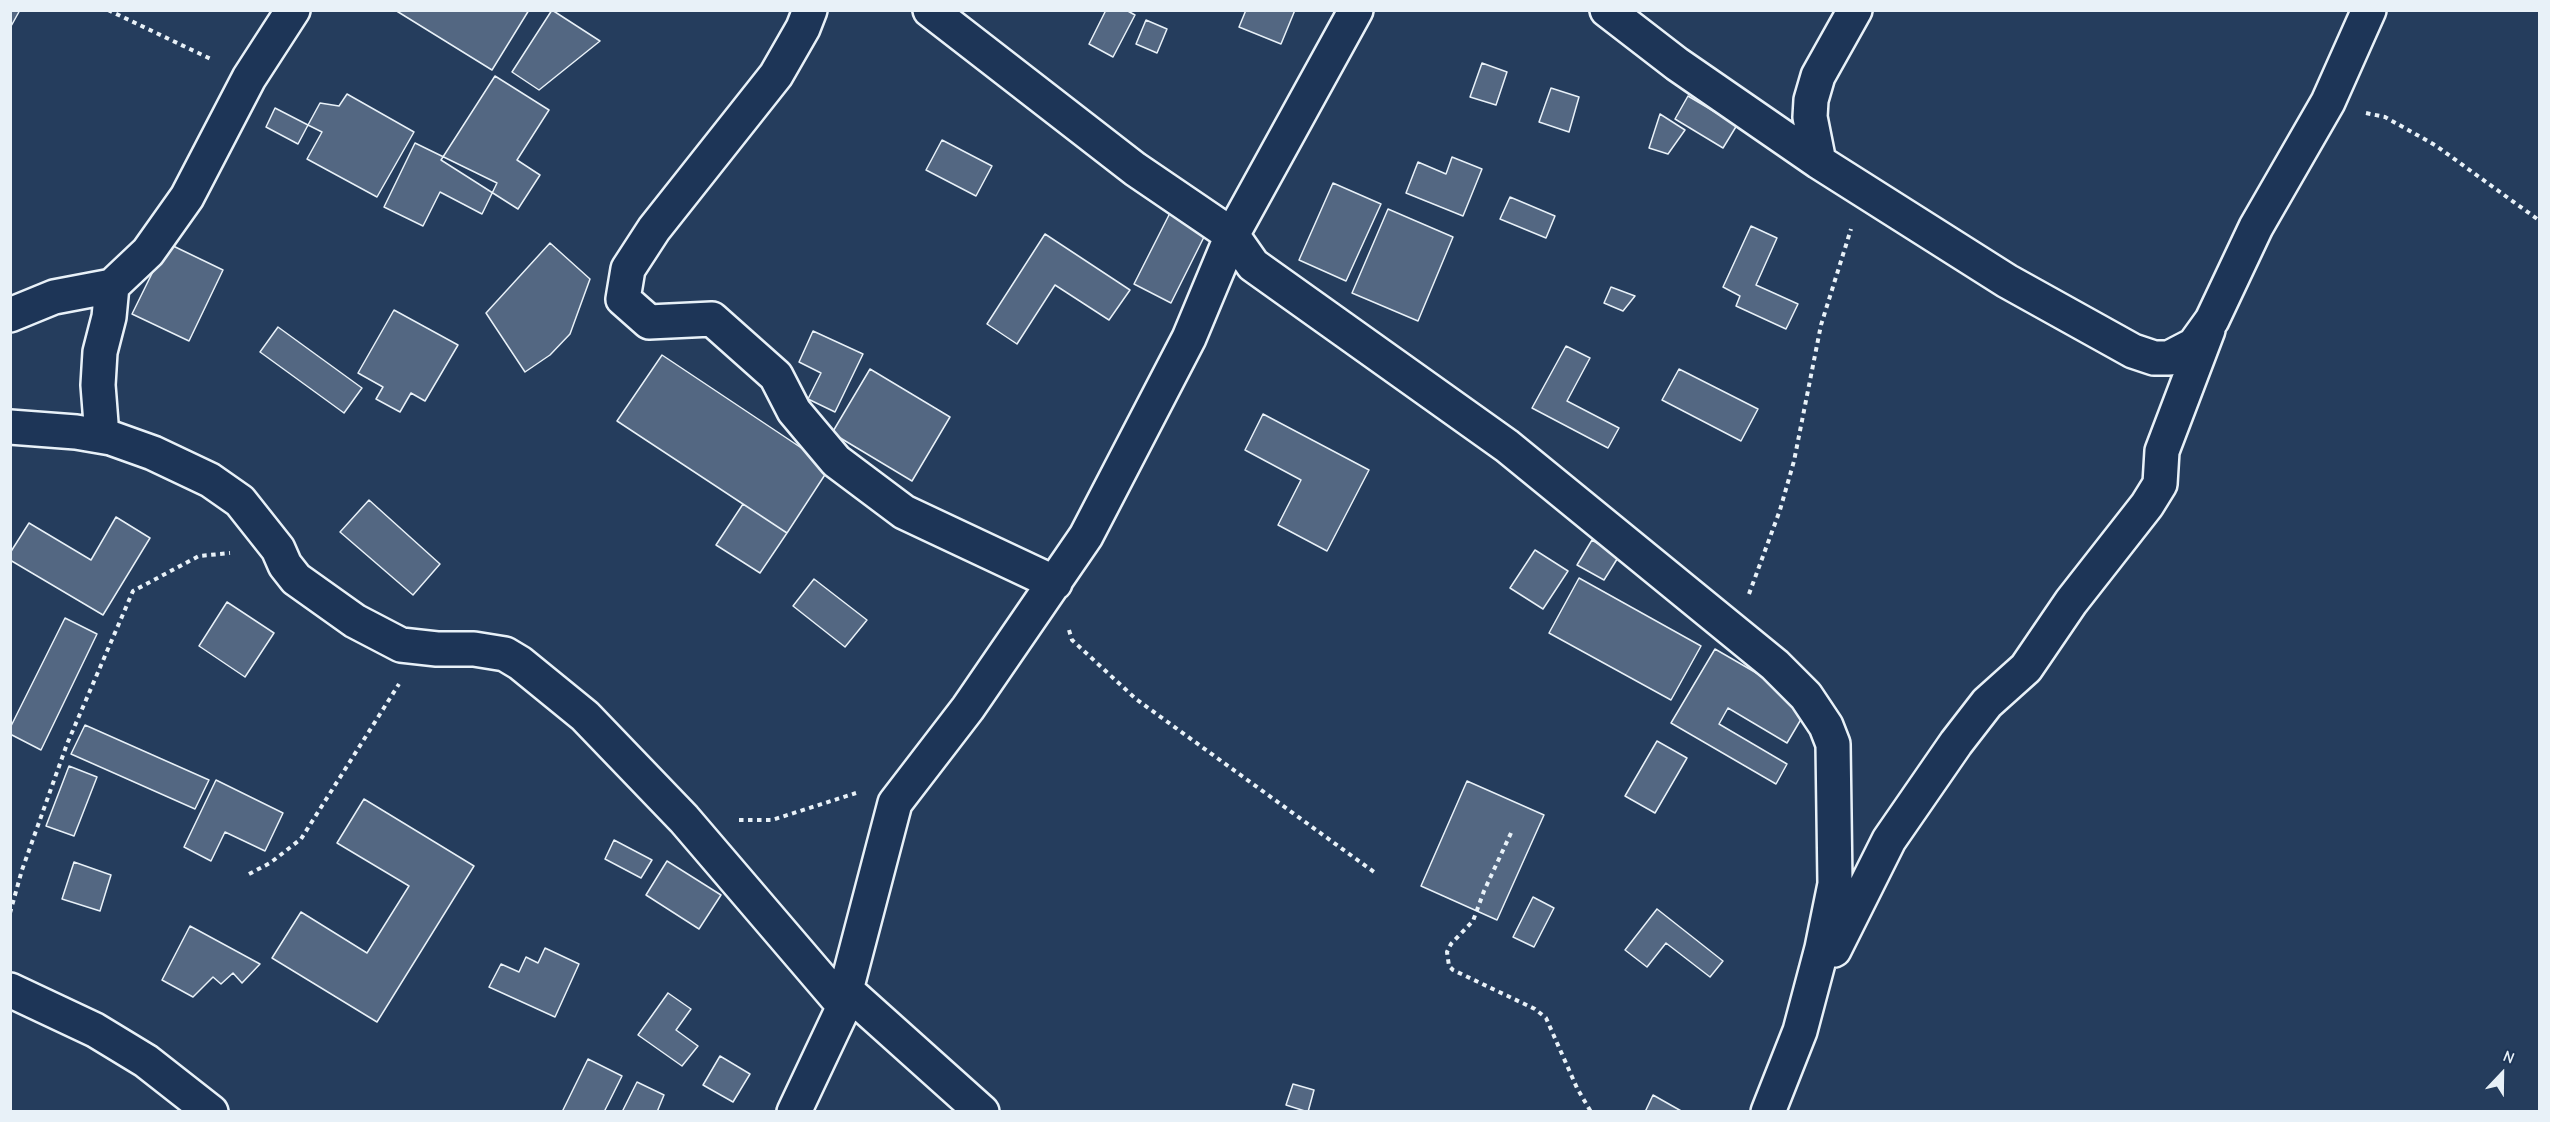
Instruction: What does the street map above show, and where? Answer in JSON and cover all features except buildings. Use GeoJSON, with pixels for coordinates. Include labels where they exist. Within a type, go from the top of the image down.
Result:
{"type":"FeatureCollection","features":[{"type":"Feature","properties":{"kind":"street"},"geometry":{"type":"LineString","coordinates":[[10,315],[54,297],[112,286],[148,252],[187,197],[249,78],[293,10]]}},
{"type":"Feature","properties":{"kind":"street"},"geometry":{"type":"LineString","coordinates":[[810,10],[803,28],[776,75],[649,237],[628,269],[623,299],[649,322],[712,319],[776,376],[794,411],[836,461],[904,512],[1055,584]]}},
{"type":"Feature","properties":{"kind":"street"},"geometry":{"type":"LineString","coordinates":[[930,10],[1135,169],[1232,235],[1253,265],[1507,446],[1775,665],[1806,696],[1826,726],[1833,744],[1835,884],[1800,1031],[1768,1112]]}},
{"type":"Feature","properties":{"kind":"street"},"geometry":{"type":"LineString","coordinates":[[794,1112],[845,998],[895,803],[968,708],[1086,536],[1189,338],[1232,235],[1356,10]]}},
{"type":"Feature","properties":{"kind":"street"},"geometry":{"type":"LineString","coordinates":[[1607,10],[1677,64],[1827,167],[2007,281],[2133,351],[2154,358],[2169,358],[2194,345],[2212,320]]}},
{"type":"Feature","properties":{"kind":"street"},"geometry":{"type":"LineString","coordinates":[[1827,167],[1809,117],[1811,100],[1818,76],[1855,10]]}},
{"type":"Feature","properties":{"kind":"street"},"geometry":{"type":"LineString","coordinates":[[1809,998],[1896,831],[1956,743],[1987,703],[2026,668],[2071,602],[2147,505],[2160,484],[2162,451],[2212,320],[2256,227],[2328,102],[2369,10]]}},
{"type":"Feature","properties":{"kind":"street"},"geometry":{"type":"LineString","coordinates":[[102,436],[98,385],[100,352],[109,317],[112,286]]}},
{"type":"Feature","properties":{"kind":"street"},"geometry":{"type":"LineString","coordinates":[[10,427],[102,436],[153,453],[210,480],[240,501],[278,549],[285,565],[296,579],[356,621],[401,645],[437,649],[474,649],[505,654],[520,663],[585,716],[684,819],[845,998],[982,1112]]}},
{"type":"Feature","properties":{"kind":"street"},"geometry":{"type":"LineString","coordinates":[[10,990],[95,1030],[135,1055],[211,1112]]}},
{"type":"Feature","properties":{"kind":"path"},"geometry":{"type":"LineString","coordinates":[[108,10],[249,78]]}},
{"type":"Feature","properties":{"kind":"path"},"geometry":{"type":"LineString","coordinates":[[2312,129],[2354,111],[2385,117],[2435,145],[2540,221]]}},
{"type":"Feature","properties":{"kind":"path"},"geometry":{"type":"LineString","coordinates":[[1734,632],[1780,510],[1794,461],[1821,325],[1851,229],[1851,213],[1827,167]]}},
{"type":"Feature","properties":{"kind":"path"},"geometry":{"type":"LineString","coordinates":[[10,914],[22,870],[67,744],[133,591],[199,556],[278,549]]}},
{"type":"Feature","properties":{"kind":"path"},"geometry":{"type":"LineString","coordinates":[[1055,584],[1072,640],[1136,699],[1374,872]]}},
{"type":"Feature","properties":{"kind":"path"},"geometry":{"type":"LineString","coordinates":[[249,874],[270,863],[301,839],[406,673],[437,649]]}},
{"type":"Feature","properties":{"kind":"path"},"geometry":{"type":"LineString","coordinates":[[684,819],[772,820],[861,792]]}},
{"type":"Feature","properties":{"kind":"path"},"geometry":{"type":"LineString","coordinates":[[1511,834],[1484,891],[1473,921],[1451,944],[1447,952],[1449,966],[1535,1009],[1546,1017],[1577,1088],[1591,1112]]}}]}
